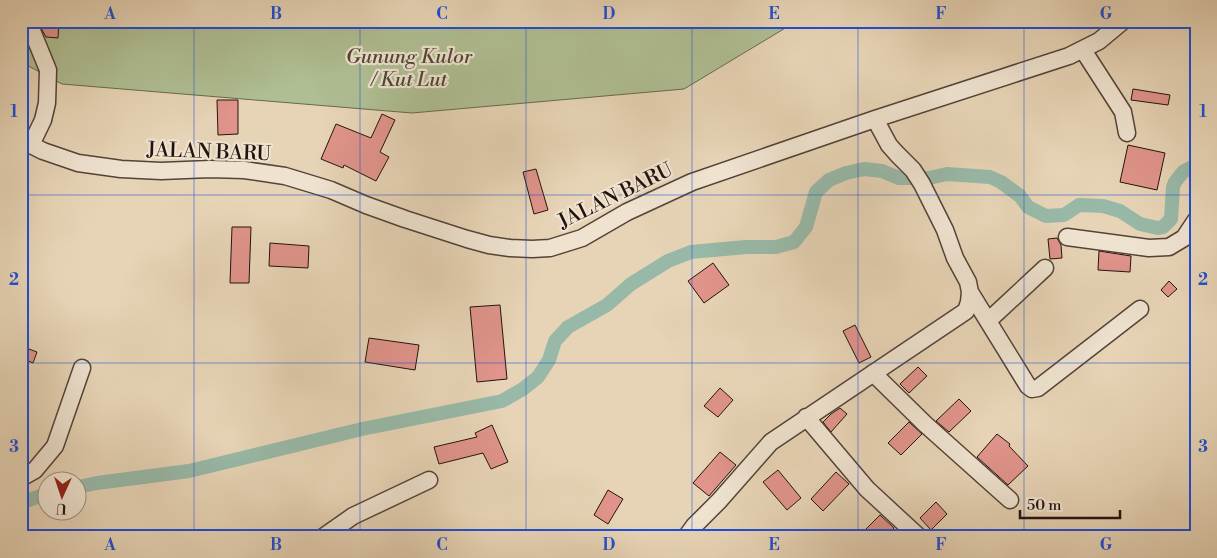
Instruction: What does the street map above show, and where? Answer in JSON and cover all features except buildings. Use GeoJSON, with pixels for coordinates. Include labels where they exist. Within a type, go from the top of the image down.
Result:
{"type":"FeatureCollection","features":[{"type":"Feature","properties":{"kind":"street"},"geometry":{"type":"LineString","coordinates":[[26,142],[43,120],[47,103],[48,70],[28,21]]}},
{"type":"Feature","properties":{"kind":"street","name":"JALAN BARU"},"geometry":{"type":"LineString","coordinates":[[26,142],[78,164],[121,170],[244,170],[285,176],[331,190],[366,206],[405,220],[489,245],[510,248],[550,248],[582,238],[627,212],[692,182],[875,119],[1068,56],[1099,41],[1123,21]]}},
{"type":"Feature","properties":{"kind":"street"},"geometry":{"type":"LineString","coordinates":[[1083,50],[1122,112],[1126,133]]}},
{"type":"Feature","properties":{"kind":"street"},"geometry":{"type":"LineString","coordinates":[[686,537],[771,442],[966,311],[970,292],[968,282],[955,258],[945,230],[922,184],[913,170],[889,145],[875,119]]}},
{"type":"Feature","properties":{"kind":"street"},"geometry":{"type":"LineString","coordinates":[[1067,237],[1149,248],[1169,247],[1184,238],[1196,220]]}},
{"type":"Feature","properties":{"kind":"street"},"geometry":{"type":"LineString","coordinates":[[988,321],[1046,268]]}},
{"type":"Feature","properties":{"kind":"street"},"geometry":{"type":"LineString","coordinates":[[970,292],[1028,386],[1032,389],[1038,388],[1140,308]]}},
{"type":"Feature","properties":{"kind":"street"},"geometry":{"type":"LineString","coordinates":[[21,478],[36,470],[55,446],[82,368]]}},
{"type":"Feature","properties":{"kind":"street"},"geometry":{"type":"LineString","coordinates":[[874,372],[925,424],[1010,500]]}},
{"type":"Feature","properties":{"kind":"street"},"geometry":{"type":"LineString","coordinates":[[806,417],[867,489],[919,537]]}},
{"type":"Feature","properties":{"kind":"street"},"geometry":{"type":"LineString","coordinates":[[323,537],[353,516],[429,480]]}},
{"type":"Feature","properties":{"kind":"green space","name":"Gunung Kulor / Kut Lut"},"geometry":{"type":"Polygon","coordinates":[[[21,21],[797,21],[684,89],[412,113],[62,84],[21,62],[21,21]]]}},
{"type":"Feature","properties":{"kind":"waterway"},"geometry":{"type":"LineString","coordinates":[[88,485],[189,471],[362,429],[502,401],[523,389],[538,377],[549,360],[555,341],[568,327],[607,305],[631,284],[668,261],[691,252],[746,247],[776,247],[794,242],[806,227],[816,192],[829,180],[846,173],[864,169],[882,171],[899,178],[929,178],[947,174],[990,177],[1001,182],[1020,196],[1028,207],[1046,216],[1064,215],[1079,205],[1103,206],[1120,211],[1140,224],[1158,228],[1163,227],[1171,219],[1175,182],[1183,172],[1194,166],[1196,167]]}},
{"type":"Feature","properties":{"kind":"waterway"},"geometry":{"type":"LineString","coordinates":[[21,503],[38,497]]}}]}
